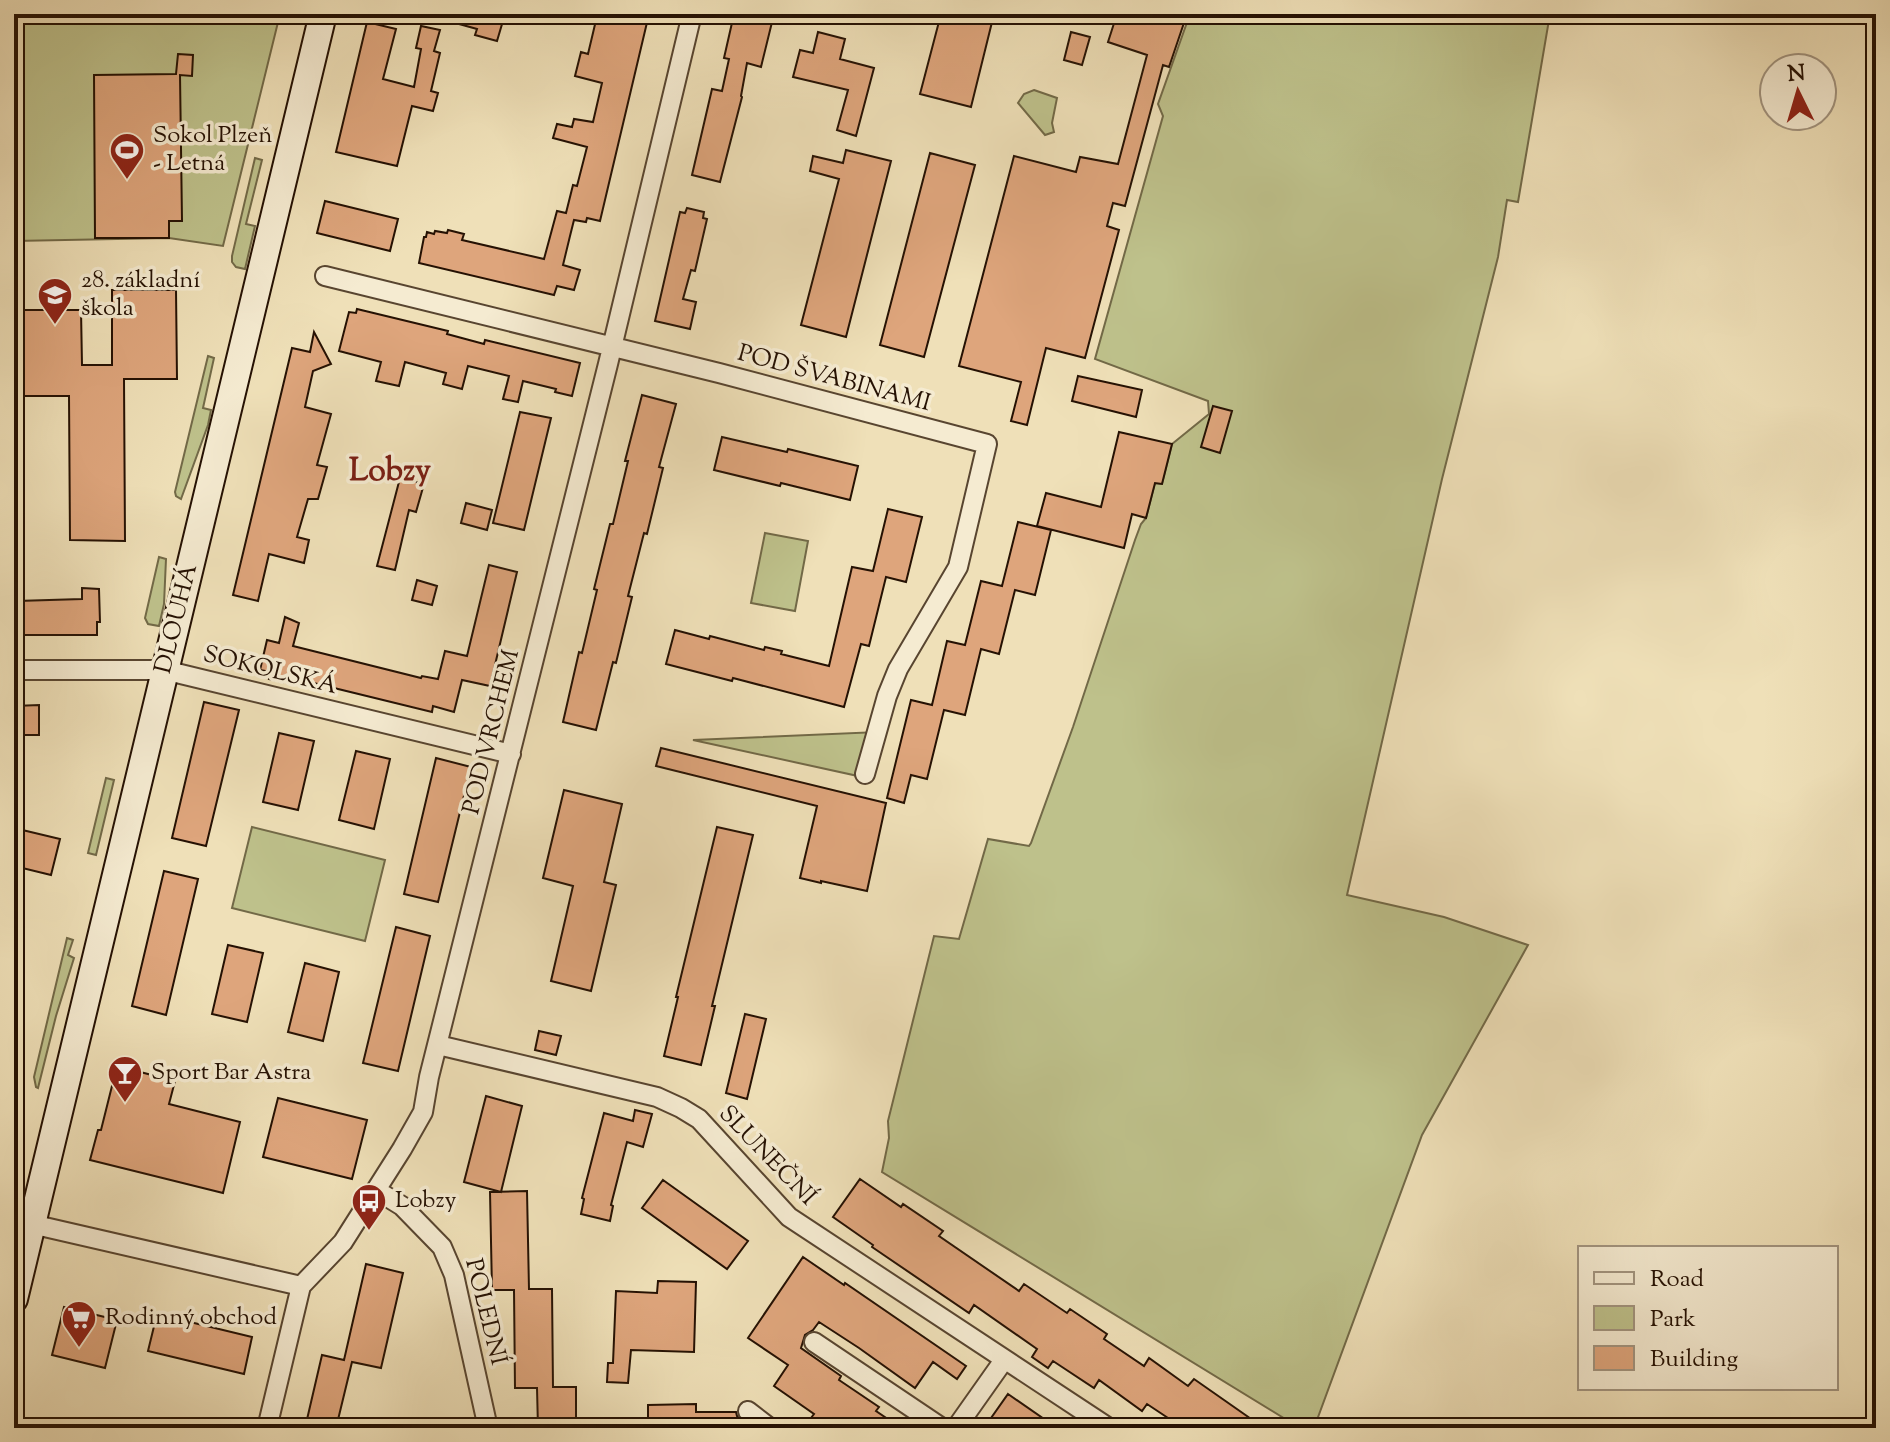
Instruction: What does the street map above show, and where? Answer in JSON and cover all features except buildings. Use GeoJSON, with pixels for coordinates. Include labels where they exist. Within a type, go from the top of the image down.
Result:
{"type":"FeatureCollection","features":[{"type":"Feature","properties":{"kind":"street","name":"DLOUHÁ"},"geometry":{"type":"LineString","coordinates":[[14,1299],[22,1222],[164,670],[323,14]]}},
{"type":"Feature","properties":{"kind":"street","name":"POD VRCHEM"},"geometry":{"type":"LineString","coordinates":[[301,1286],[343,1242],[423,1112],[429,1077],[692,14]]}},
{"type":"Feature","properties":{"kind":"street","name":"POD ŠVABINAMI"},"geometry":{"type":"LineString","coordinates":[[325,276],[987,444],[958,567],[898,669],[865,774]]}},
{"type":"Feature","properties":{"kind":"street","name":"SOKOLSKÁ"},"geometry":{"type":"LineString","coordinates":[[14,670],[164,670],[511,754]]}},
{"type":"Feature","properties":{"kind":"street","name":"SLUNEČNÍ"},"geometry":{"type":"LineString","coordinates":[[438,1045],[657,1097],[681,1108],[699,1119],[789,1217],[1109,1428]]}},
{"type":"Feature","properties":{"kind":"street","name":"POLEDNÍ"},"geometry":{"type":"LineString","coordinates":[[376,1190],[402,1206],[442,1247],[454,1275],[488,1428]]}},
{"type":"Feature","properties":{"kind":"street"},"geometry":{"type":"LineString","coordinates":[[22,1222],[301,1286],[267,1428]]}},
{"type":"Feature","properties":{"kind":"street"},"geometry":{"type":"LineString","coordinates":[[814,1342],[942,1428]]}},
{"type":"Feature","properties":{"kind":"street"},"geometry":{"type":"LineString","coordinates":[[956,1428],[1004,1360]]}},
{"type":"Feature","properties":{"kind":"street"},"geometry":{"type":"LineString","coordinates":[[748,1411],[770,1428]]}},
{"type":"Feature","properties":{"kind":"green space","name":"Sokol Plzeň - Letná"},"geometry":{"type":"Polygon","coordinates":[[[14,14],[280,14],[223,246],[169,238],[14,241],[14,14]]]}},
{"type":"Feature","properties":{"kind":"green space"},"geometry":{"type":"Polygon","coordinates":[[[1190,14],[1550,14],[1518,202],[1507,200],[1498,257],[1442,479],[1347,895],[1444,917],[1528,945],[1422,1135],[1314,1428],[1300,1428],[882,1172],[889,1138],[888,1121],[934,936],[959,939],[988,839],[1029,846],[1031,843],[1135,540],[1146,518],[1155,483],[1162,484],[1172,444],[1209,414],[1208,401],[1095,359],[1163,116],[1158,104],[1190,14]]]}},
{"type":"Feature","properties":{"kind":"green space"},"geometry":{"type":"Polygon","coordinates":[[[1034,90],[1057,98],[1052,123],[1054,132],[1045,135],[1018,103],[1024,94],[1034,90]]]}},
{"type":"Feature","properties":{"kind":"green space"},"geometry":{"type":"Polygon","coordinates":[[[255,158],[262,160],[246,224],[255,226],[245,269],[236,267],[232,256],[255,158]]]}},
{"type":"Feature","properties":{"kind":"green space"},"geometry":{"type":"Polygon","coordinates":[[[208,356],[214,358],[203,408],[211,410],[181,499],[175,492],[208,356]]]}},
{"type":"Feature","properties":{"kind":"green space"},"geometry":{"type":"Polygon","coordinates":[[[765,533],[808,541],[795,611],[751,603],[765,533]]]}},
{"type":"Feature","properties":{"kind":"green space"},"geometry":{"type":"Polygon","coordinates":[[[159,557],[166,559],[164,604],[159,626],[148,624],[145,618],[159,557]]]}},
{"type":"Feature","properties":{"kind":"green space"},"geometry":{"type":"Polygon","coordinates":[[[878,732],[858,776],[693,740],[878,732]]]}},
{"type":"Feature","properties":{"kind":"green space"},"geometry":{"type":"Polygon","coordinates":[[[106,778],[114,780],[96,855],[88,853],[106,778]]]}},
{"type":"Feature","properties":{"kind":"green space"},"geometry":{"type":"Polygon","coordinates":[[[252,827],[385,860],[365,941],[232,908],[252,827]]]}},
{"type":"Feature","properties":{"kind":"green space"},"geometry":{"type":"Polygon","coordinates":[[[67,938],[73,940],[68,955],[74,958],[38,1088],[34,1077],[67,938]]]}},
{"type":"Feature","properties":{"kind":"place","name":"Sokol Plzeň - Letná"},"geometry":{"type":"Point","coordinates":[127,181]}},
{"type":"Feature","properties":{"kind":"place","name":"28. základní škola"},"geometry":{"type":"Point","coordinates":[55,326]}},
{"type":"Feature","properties":{"kind":"place","name":"Sport Bar Astra"},"geometry":{"type":"Point","coordinates":[125,1104]}},
{"type":"Feature","properties":{"kind":"place","name":"Lobzy"},"geometry":{"type":"Point","coordinates":[369,1232]}},
{"type":"Feature","properties":{"kind":"place","name":"Rodinný obchod"},"geometry":{"type":"Point","coordinates":[79,1349]}},
{"type":"Feature","properties":{"kind":"district","name":"Lobzy"},"geometry":{"type":"Point","coordinates":[390,472]}}]}
